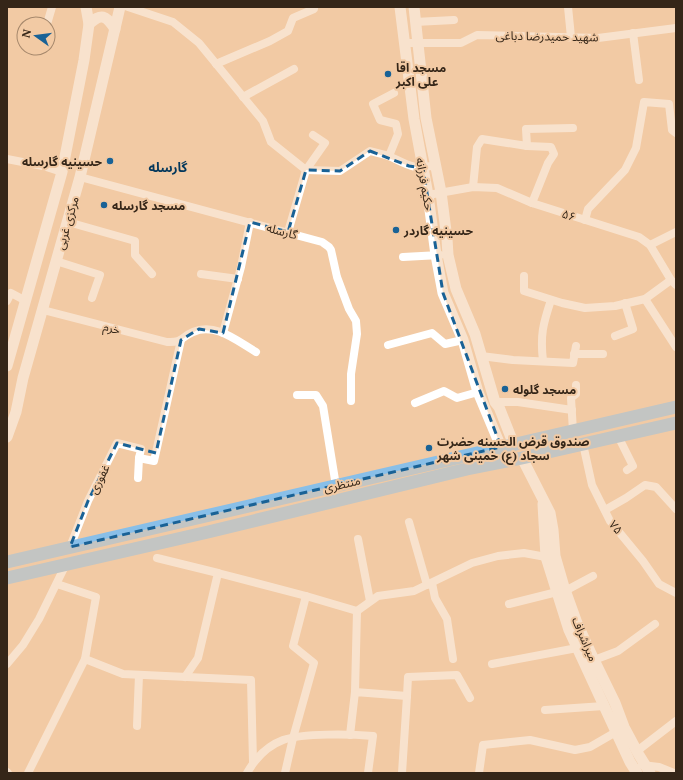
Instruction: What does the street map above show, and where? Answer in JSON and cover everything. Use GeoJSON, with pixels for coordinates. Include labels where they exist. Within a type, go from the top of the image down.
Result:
{"type":"FeatureCollection","features":[{"type":"Feature","properties":{"kind":"main road","name":"منتظری"},"geometry":{"type":"LineString","coordinates":[[7,562],[676,407]]}},
{"type":"Feature","properties":{"kind":"main road","name":"منتظری"},"geometry":{"type":"LineString","coordinates":[[7,578],[447,474],[676,423]]}},
{"type":"Feature","properties":{"kind":"main road"},"geometry":{"type":"LineString","coordinates":[[594,426],[597,441]]}},
{"type":"Feature","properties":{"kind":"main road"},"geometry":{"type":"LineString","coordinates":[[442,461],[447,474]]}},
{"type":"Feature","properties":{"kind":"street","name":"مرکزی غربی"},"geometry":{"type":"LineString","coordinates":[[7,366],[62,172],[84,60],[89,24],[86,7]]}},
{"type":"Feature","properties":{"kind":"street","name":"مرکزی غربی"},"geometry":{"type":"LineString","coordinates":[[7,437],[16,412],[23,378],[80,177],[120,7]]}},
{"type":"Feature","properties":{"kind":"street"},"geometry":{"type":"LineString","coordinates":[[128,7],[173,22],[199,43],[263,121],[270,142],[306,170],[340,171],[370,151],[389,156],[409,166],[423,168],[436,165]]}},
{"type":"Feature","properties":{"kind":"street"},"geometry":{"type":"LineString","coordinates":[[216,64],[288,32],[293,18],[314,9],[314,7]]}},
{"type":"Feature","properties":{"kind":"street","name":"حکیم فرزانه"},"geometry":{"type":"LineString","coordinates":[[400,7],[414,120],[428,195],[443,294],[463,340],[478,392],[501,447]]}},
{"type":"Feature","properties":{"kind":"street","name":"حکیم فرزانه"},"geometry":{"type":"LineString","coordinates":[[414,7],[426,118],[441,192],[448,255],[456,289],[475,334],[496,402],[514,445]]}},
{"type":"Feature","properties":{"kind":"street"},"geometry":{"type":"LineString","coordinates":[[568,7],[571,37]]}},
{"type":"Feature","properties":{"kind":"street"},"geometry":{"type":"LineString","coordinates":[[89,24],[96,18],[102,17],[109,20],[115,29]]}},
{"type":"Feature","properties":{"kind":"street"},"geometry":{"type":"LineString","coordinates":[[415,22],[454,20]]}},
{"type":"Feature","properties":{"kind":"street","name":"شهید حمیدرضا دباغی"},"geometry":{"type":"LineString","coordinates":[[405,43],[461,43],[477,35],[598,38],[676,28]]}},
{"type":"Feature","properties":{"kind":"street"},"geometry":{"type":"LineString","coordinates":[[633,33],[639,80]]}},
{"type":"Feature","properties":{"kind":"street"},"geometry":{"type":"LineString","coordinates":[[243,97],[294,69]]}},
{"type":"Feature","properties":{"kind":"street"},"geometry":{"type":"LineString","coordinates":[[389,156],[398,134],[396,124],[380,120],[373,104],[394,92]]}},
{"type":"Feature","properties":{"kind":"street"},"geometry":{"type":"LineString","coordinates":[[585,220],[588,209],[625,170],[636,148],[644,102],[669,104],[672,130],[676,134]]}},
{"type":"Feature","properties":{"kind":"street"},"geometry":{"type":"LineString","coordinates":[[527,146],[526,129],[573,128]]}},
{"type":"Feature","properties":{"kind":"street"},"geometry":{"type":"LineString","coordinates":[[288,232],[306,170],[325,143],[313,135]]}},
{"type":"Feature","properties":{"kind":"street"},"geometry":{"type":"LineString","coordinates":[[473,187],[477,147],[482,139],[527,146],[551,147],[554,154],[548,163],[532,203]]}},
{"type":"Feature","properties":{"kind":"street"},"geometry":{"type":"LineString","coordinates":[[7,159],[43,166],[62,172]]}},
{"type":"Feature","properties":{"kind":"street","name":"گارسله"},"geometry":{"type":"LineString","coordinates":[[80,177],[288,232],[322,242],[329,247],[348,309],[356,321],[357,334],[351,374],[351,400]]}},
{"type":"Feature","properties":{"kind":"street","name":"۵۶"},"geometry":{"type":"LineString","coordinates":[[428,195],[473,187],[497,188],[532,203],[638,237],[650,246],[673,282]]}},
{"type":"Feature","properties":{"kind":"street"},"geometry":{"type":"LineString","coordinates":[[68,222],[135,241],[135,255],[152,274]]}},
{"type":"Feature","properties":{"kind":"street"},"geometry":{"type":"LineString","coordinates":[[223,333],[238,279],[250,222]]}},
{"type":"Feature","properties":{"kind":"street"},"geometry":{"type":"LineString","coordinates":[[650,246],[676,232]]}},
{"type":"Feature","properties":{"kind":"street"},"geometry":{"type":"LineString","coordinates":[[403,257],[448,255]]}},
{"type":"Feature","properties":{"kind":"street"},"geometry":{"type":"LineString","coordinates":[[56,261],[100,275],[92,298]]}},
{"type":"Feature","properties":{"kind":"street"},"geometry":{"type":"LineString","coordinates":[[202,274],[238,279]]}},
{"type":"Feature","properties":{"kind":"street"},"geometry":{"type":"LineString","coordinates":[[524,276],[524,291],[562,304],[585,308],[615,306],[644,299],[673,282]]}},
{"type":"Feature","properties":{"kind":"street"},"geometry":{"type":"LineString","coordinates":[[7,301],[10,293],[26,301]]}},
{"type":"Feature","properties":{"kind":"street"},"geometry":{"type":"LineString","coordinates":[[644,299],[676,347]]}},
{"type":"Feature","properties":{"kind":"street"},"geometry":{"type":"LineString","coordinates":[[543,361],[541,344],[543,325],[551,300]]}},
{"type":"Feature","properties":{"kind":"street"},"geometry":{"type":"LineString","coordinates":[[615,336],[633,329],[625,304]]}},
{"type":"Feature","properties":{"kind":"street","name":"خرم"},"geometry":{"type":"LineString","coordinates":[[43,310],[167,342],[176,342],[181,340]]}},
{"type":"Feature","properties":{"kind":"street"},"geometry":{"type":"LineString","coordinates":[[138,478],[139,458],[154,461],[181,340],[189,333],[199,329],[208,328],[223,333],[256,352]]}},
{"type":"Feature","properties":{"kind":"street"},"geometry":{"type":"LineString","coordinates":[[388,345],[432,333],[445,344],[463,340]]}},
{"type":"Feature","properties":{"kind":"street"},"geometry":{"type":"LineString","coordinates":[[481,356],[513,360],[573,363],[575,350],[604,354]]}},
{"type":"Feature","properties":{"kind":"street"},"geometry":{"type":"LineString","coordinates":[[573,431],[571,398],[576,394],[576,385]]}},
{"type":"Feature","properties":{"kind":"street"},"geometry":{"type":"LineString","coordinates":[[415,403],[444,390],[457,398],[478,392]]}},
{"type":"Feature","properties":{"kind":"street"},"geometry":{"type":"LineString","coordinates":[[297,395],[316,395],[323,406],[336,486]]}},
{"type":"Feature","properties":{"kind":"street"},"geometry":{"type":"LineString","coordinates":[[496,402],[518,402],[572,410]]}},
{"type":"Feature","properties":{"kind":"street"},"geometry":{"type":"LineString","coordinates":[[618,436],[633,466],[627,470]]}},
{"type":"Feature","properties":{"kind":"street","name":"غفوری"},"geometry":{"type":"LineString","coordinates":[[70,547],[88,501],[117,443],[141,449],[139,458]]}},
{"type":"Feature","properties":{"kind":"street","name":"۷۵"},"geometry":{"type":"LineString","coordinates":[[583,444],[592,485],[610,521],[643,561],[659,584],[676,593]]}},
{"type":"Feature","properties":{"kind":"street","name":"میراشراف"},"geometry":{"type":"LineString","coordinates":[[522,458],[550,513],[555,556],[569,630],[616,732],[641,769]]}},
{"type":"Feature","properties":{"kind":"street"},"geometry":{"type":"LineString","coordinates":[[604,510],[626,498],[645,485],[656,487],[676,509]]}},
{"type":"Feature","properties":{"kind":"street","name":"میراشراف"},"geometry":{"type":"LineString","coordinates":[[543,497],[546,558],[615,702],[624,727],[637,751],[641,769]]}},
{"type":"Feature","properties":{"kind":"street"},"geometry":{"type":"LineString","coordinates":[[409,522],[429,584],[447,619],[453,659]]}},
{"type":"Feature","properties":{"kind":"street"},"geometry":{"type":"LineString","coordinates":[[358,539],[370,601]]}},
{"type":"Feature","properties":{"kind":"street"},"geometry":{"type":"LineString","coordinates":[[357,611],[378,596],[414,591],[472,563],[498,556],[524,553],[546,558]]}},
{"type":"Feature","properties":{"kind":"street"},"geometry":{"type":"LineString","coordinates":[[157,558],[306,596],[357,611]]}},
{"type":"Feature","properties":{"kind":"street"},"geometry":{"type":"LineString","coordinates":[[7,664],[23,645],[39,619],[66,564]]}},
{"type":"Feature","properties":{"kind":"street"},"geometry":{"type":"LineString","coordinates":[[184,677],[198,658],[218,573]]}},
{"type":"Feature","properties":{"kind":"street"},"geometry":{"type":"LineString","coordinates":[[509,604],[561,591],[593,576]]}},
{"type":"Feature","properties":{"kind":"street"},"geometry":{"type":"LineString","coordinates":[[28,773],[85,659],[96,597],[56,584]]}},
{"type":"Feature","properties":{"kind":"street"},"geometry":{"type":"LineString","coordinates":[[285,773],[314,663],[293,646],[306,596]]}},
{"type":"Feature","properties":{"kind":"street"},"geometry":{"type":"LineString","coordinates":[[350,735],[355,692],[357,611]]}},
{"type":"Feature","properties":{"kind":"street"},"geometry":{"type":"LineString","coordinates":[[594,660],[618,651],[655,624]]}},
{"type":"Feature","properties":{"kind":"street"},"geometry":{"type":"LineString","coordinates":[[492,664],[578,648]]}},
{"type":"Feature","properties":{"kind":"street"},"geometry":{"type":"LineString","coordinates":[[85,659],[123,674],[251,680],[253,762]]}},
{"type":"Feature","properties":{"kind":"street"},"geometry":{"type":"LineString","coordinates":[[138,726],[139,675]]}},
{"type":"Feature","properties":{"kind":"street"},"geometry":{"type":"LineString","coordinates":[[402,773],[408,677],[456,675],[470,698]]}},
{"type":"Feature","properties":{"kind":"street"},"geometry":{"type":"LineString","coordinates":[[355,692],[407,696]]}},
{"type":"Feature","properties":{"kind":"street"},"geometry":{"type":"LineString","coordinates":[[545,710],[604,706]]}},
{"type":"Feature","properties":{"kind":"street"},"geometry":{"type":"LineString","coordinates":[[637,751],[676,721]]}},
{"type":"Feature","properties":{"kind":"street"},"geometry":{"type":"LineString","coordinates":[[479,773],[483,745],[530,740],[575,750],[590,747],[616,732]]}},
{"type":"Feature","properties":{"kind":"street"},"geometry":{"type":"LineString","coordinates":[[247,773],[253,762],[264,752],[283,740],[304,736],[350,735],[373,736],[368,773]]}},
{"type":"Feature","properties":{"kind":"street"},"geometry":{"type":"LineString","coordinates":[[641,769],[659,768],[674,773]]}},
{"type":"Feature","properties":{"kind":"highlighted area"},"geometry":{"type":"Polygon","coordinates":[[[370,151],[409,166],[423,168],[443,293],[501,447],[70,547],[88,501],[117,443],[156,453],[181,340],[199,329],[223,333],[250,222],[288,232],[306,170],[340,171],[370,151]]]}},
{"type":"Feature","properties":{"kind":"place","name":"مسجد اقا علی اکبر"},"geometry":{"type":"Point","coordinates":[388,74]}},
{"type":"Feature","properties":{"kind":"place","name":"حسینیه گارسله"},"geometry":{"type":"Point","coordinates":[110,161]}},
{"type":"Feature","properties":{"kind":"place","name":"مسجد گارسله"},"geometry":{"type":"Point","coordinates":[104,205]}},
{"type":"Feature","properties":{"kind":"place","name":"حسینیه گاردر"},"geometry":{"type":"Point","coordinates":[396,230]}},
{"type":"Feature","properties":{"kind":"place","name":"مسجد گلوله"},"geometry":{"type":"Point","coordinates":[505,389]}},
{"type":"Feature","properties":{"kind":"place","name":"صندوق قرض الحسنه حضرت سجاد (ع) خمینی شهر"},"geometry":{"type":"Point","coordinates":[429,448]}},
{"type":"Feature","properties":{"kind":"district","name":"گارسله"},"geometry":{"type":"Point","coordinates":[168,167]}}]}
